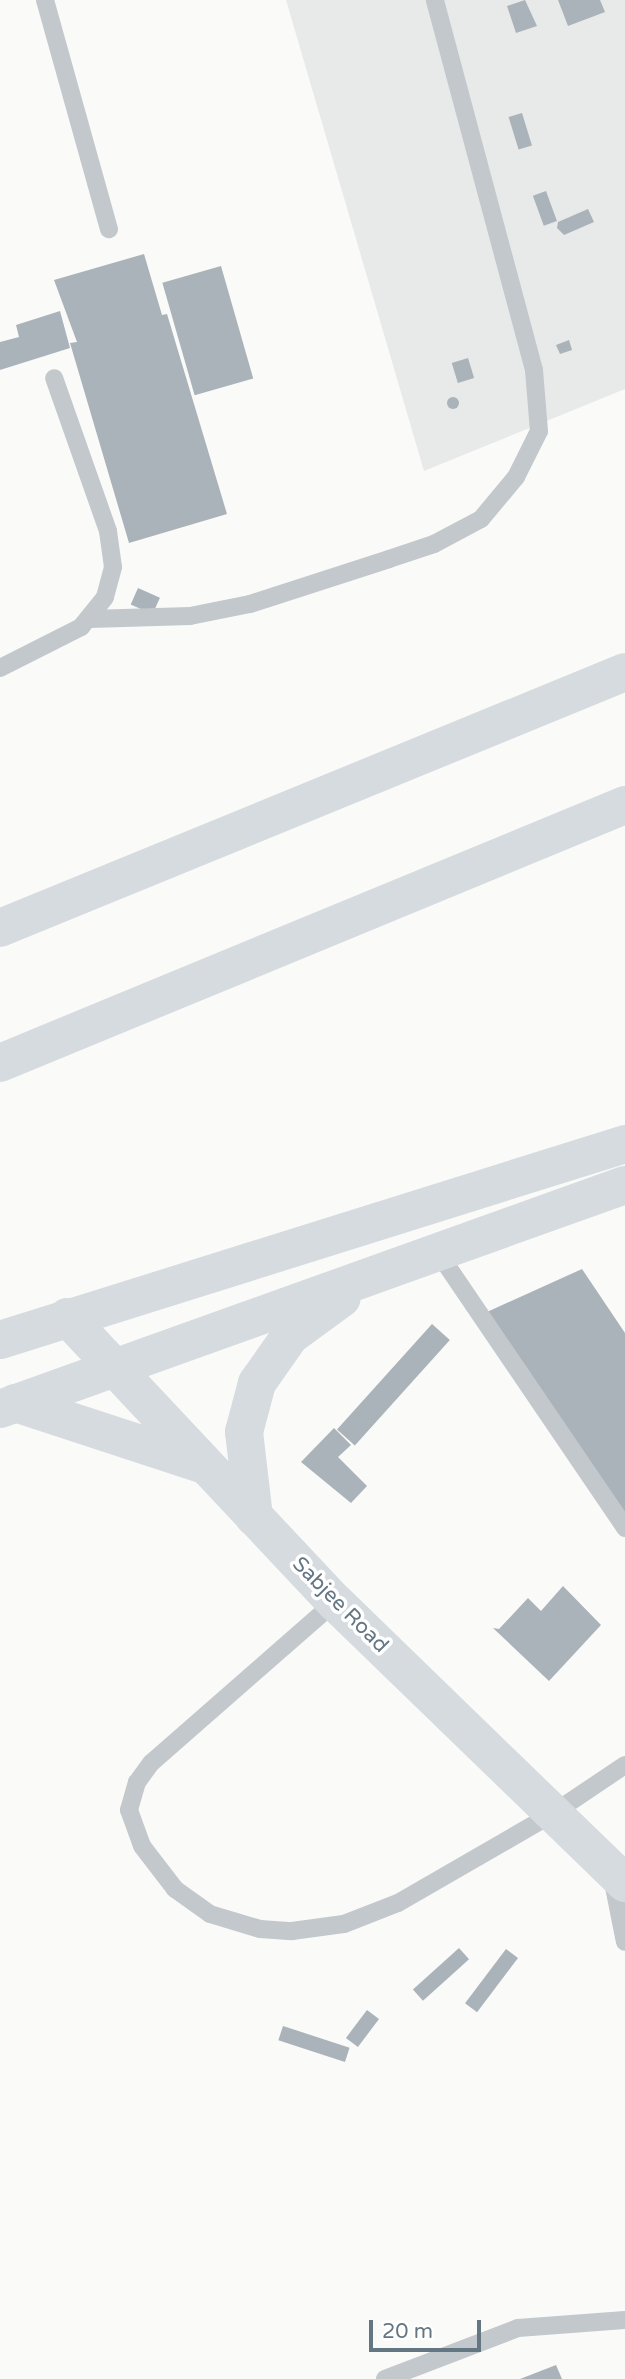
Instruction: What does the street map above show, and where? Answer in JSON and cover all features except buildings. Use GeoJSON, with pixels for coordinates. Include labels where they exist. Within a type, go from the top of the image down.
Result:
{"type":"FeatureCollection","features":[{"type":"Feature","properties":{"kind":"main road"},"geometry":{"type":"LineString","coordinates":[[0,928],[625,672]]}},
{"type":"Feature","properties":{"kind":"main road"},"geometry":{"type":"LineString","coordinates":[[0,1063],[625,805]]}},
{"type":"Feature","properties":{"kind":"main road"},"geometry":{"type":"LineString","coordinates":[[0,1340],[66,1317],[625,1144]]}},
{"type":"Feature","properties":{"kind":"main road"},"geometry":{"type":"LineString","coordinates":[[8,1406],[111,1365],[625,1185]]}},
{"type":"Feature","properties":{"kind":"main road"},"geometry":{"type":"LineString","coordinates":[[254,1517],[244,1432],[257,1383],[290,1336],[381,1270]]}},
{"type":"Feature","properties":{"kind":"main road","name":"Sabjee Road"},"geometry":{"type":"LineString","coordinates":[[66,1317],[335,1602],[618,1876]]}},
{"type":"Feature","properties":{"kind":"main road"},"geometry":{"type":"LineString","coordinates":[[8,1406],[205,1465]]}},
{"type":"Feature","properties":{"kind":"lane"},"geometry":{"type":"LineString","coordinates":[[45,0],[109,229]]}},
{"type":"Feature","properties":{"kind":"lane"},"geometry":{"type":"LineString","coordinates":[[90,618],[158,620],[202,614],[250,604],[389,559],[434,544],[481,519],[516,477],[539,431],[534,370],[435,0]]}},
{"type":"Feature","properties":{"kind":"lane"},"geometry":{"type":"LineString","coordinates":[[0,668],[57,642],[90,618],[110,582],[112,550],[54,378]]}},
{"type":"Feature","properties":{"kind":"lane"},"geometry":{"type":"LineString","coordinates":[[437,1251],[625,1528]]}},
{"type":"Feature","properties":{"kind":"lane"},"geometry":{"type":"LineString","coordinates":[[335,1602],[151,1763],[137,1782],[130,1798],[131,1820],[142,1846],[175,1889],[228,1923],[292,1931],[344,1924],[398,1903],[552,1814],[625,1765]]}},
{"type":"Feature","properties":{"kind":"lane"},"geometry":{"type":"LineString","coordinates":[[618,1876],[625,1942]]}},
{"type":"Feature","properties":{"kind":"lane"},"geometry":{"type":"LineString","coordinates":[[385,2379],[518,2328],[625,2320]]}},
{"type":"Feature","properties":{"kind":"shaded area"},"geometry":{"type":"Polygon","coordinates":[[[286,0],[625,0],[625,389],[424,471],[286,0]]]}}]}
